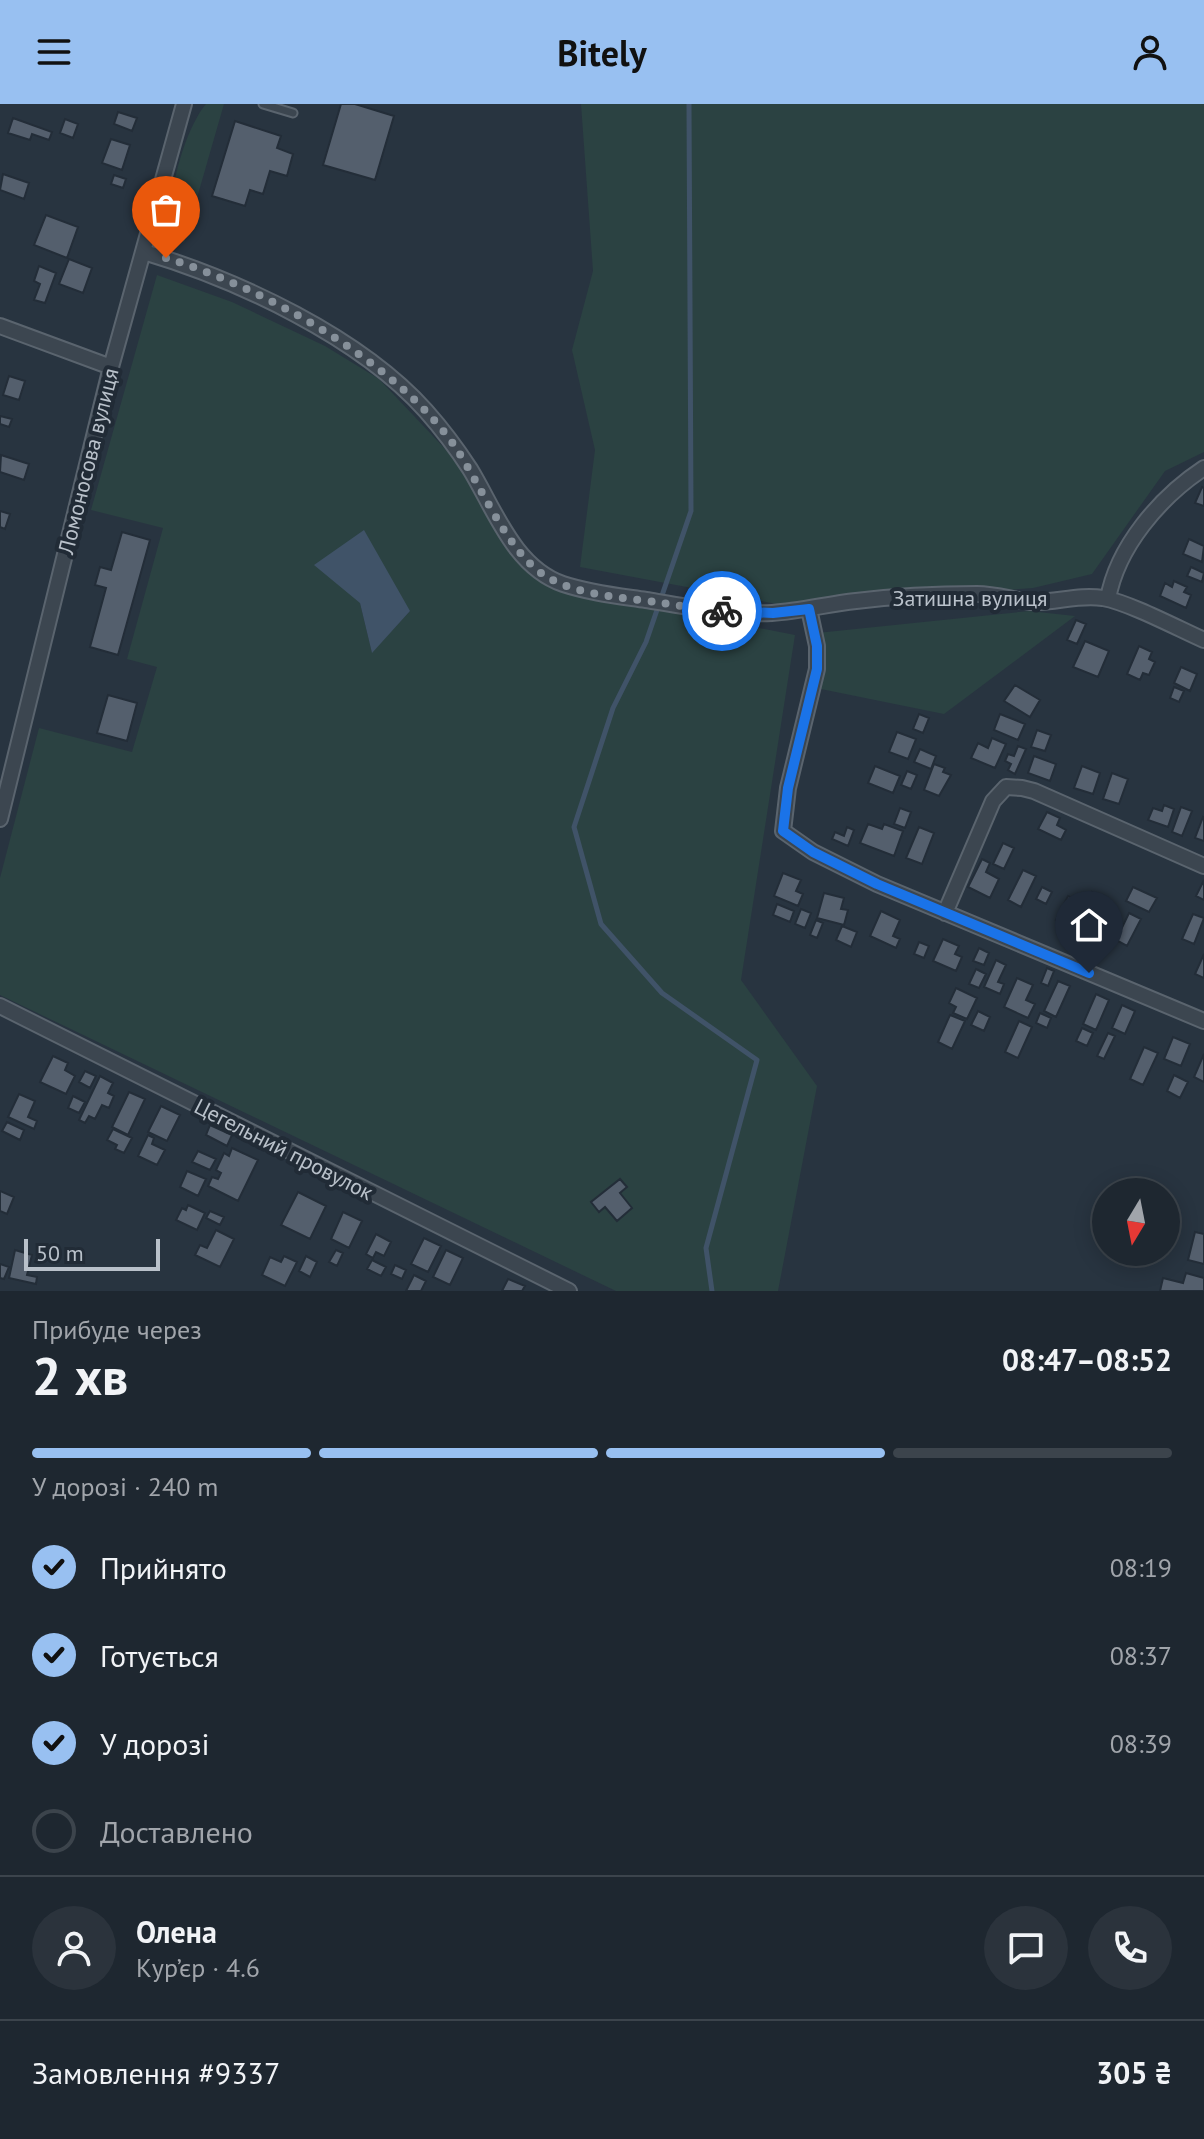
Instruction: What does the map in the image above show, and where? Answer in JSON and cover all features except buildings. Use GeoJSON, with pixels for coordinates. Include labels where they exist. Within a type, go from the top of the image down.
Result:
{"type":"FeatureCollection","features":[{"type":"Feature","properties":{"kind":"street","name":"Ломоносова вулиця"},"geometry":{"type":"LineString","coordinates":[[0,819],[111,367],[184,104]]}},
{"type":"Feature","properties":{"kind":"street","name":"Затишна вулиця"},"geometry":{"type":"LineString","coordinates":[[144,252],[188,265],[247,291],[301,319],[366,359],[410,395],[440,428],[514,544],[530,564],[553,580],[610,595],[717,611],[773,613],[879,598],[969,594],[1033,602],[1079,596],[1108,599],[1204,640]]}},
{"type":"Feature","properties":{"kind":"street"},"geometry":{"type":"LineString","coordinates":[[0,326],[111,367]]}},
{"type":"Feature","properties":{"kind":"street"},"geometry":{"type":"LineString","coordinates":[[1108,599],[1113,574],[1128,547],[1159,508],[1204,468]]}},
{"type":"Feature","properties":{"kind":"street"},"geometry":{"type":"LineString","coordinates":[[809,609],[817,646],[817,669],[788,788],[783,831],[813,852],[945,913],[1204,1021]]}},
{"type":"Feature","properties":{"kind":"street"},"geometry":{"type":"LineString","coordinates":[[945,913],[993,801],[1006,787],[1034,791],[1204,866]]}},
{"type":"Feature","properties":{"kind":"street","name":"Цегельний провулок"},"geometry":{"type":"LineString","coordinates":[[0,1006],[569,1291]]}},
{"type":"Feature","properties":{"kind":"lane"},"geometry":{"type":"LineString","coordinates":[[263,104],[293,113]]}},
{"type":"Feature","properties":{"kind":"green space"},"geometry":{"type":"Polygon","coordinates":[[[206,104],[224,104],[184,243],[175,228],[172,198],[185,145],[206,104]]]}},
{"type":"Feature","properties":{"kind":"green space"},"geometry":{"type":"Polygon","coordinates":[[[581,104],[1204,104],[1204,452],[1165,471],[1092,574],[1033,588],[793,607],[580,567],[595,450],[572,350],[593,271],[581,104]]]}},
{"type":"Feature","properties":{"kind":"green space"},"geometry":{"type":"Polygon","coordinates":[[[157,275],[232,302],[325,346],[379,379],[448,452],[549,587],[795,635],[741,980],[817,1086],[778,1291],[616,1291],[0,995],[0,878],[39,728],[132,752],[157,667],[127,659],[163,528],[91,510],[157,275]],[[360,603],[372,652],[410,611],[360,603]]]}},
{"type":"Feature","properties":{"kind":"green space"},"geometry":{"type":"Polygon","coordinates":[[[1029,611],[1075,616],[944,714],[811,687],[817,633],[1029,611]]]}},
{"type":"Feature","properties":{"kind":"water"},"geometry":{"type":"Polygon","coordinates":[[[364,530],[410,611],[372,653],[360,603],[314,565],[364,530]]]}},
{"type":"Feature","properties":{"kind":"waterway"},"geometry":{"type":"LineString","coordinates":[[689,104],[691,511],[646,642],[613,708],[574,827],[601,924],[662,993],[757,1060],[706,1248],[712,1291]]}},
{"type":"Feature","properties":{"kind":"way so far"},"geometry":{"type":"LineString","coordinates":[[166,258],[247,291],[301,319],[336,339],[395,381],[440,428],[514,544],[530,564],[546,576],[579,589],[722,611]]}},
{"type":"Feature","properties":{"kind":"route"},"geometry":{"type":"LineString","coordinates":[[722,611],[773,613],[809,609],[818,662],[785,804],[783,831],[790,838],[877,884],[1089,973]]}}]}
